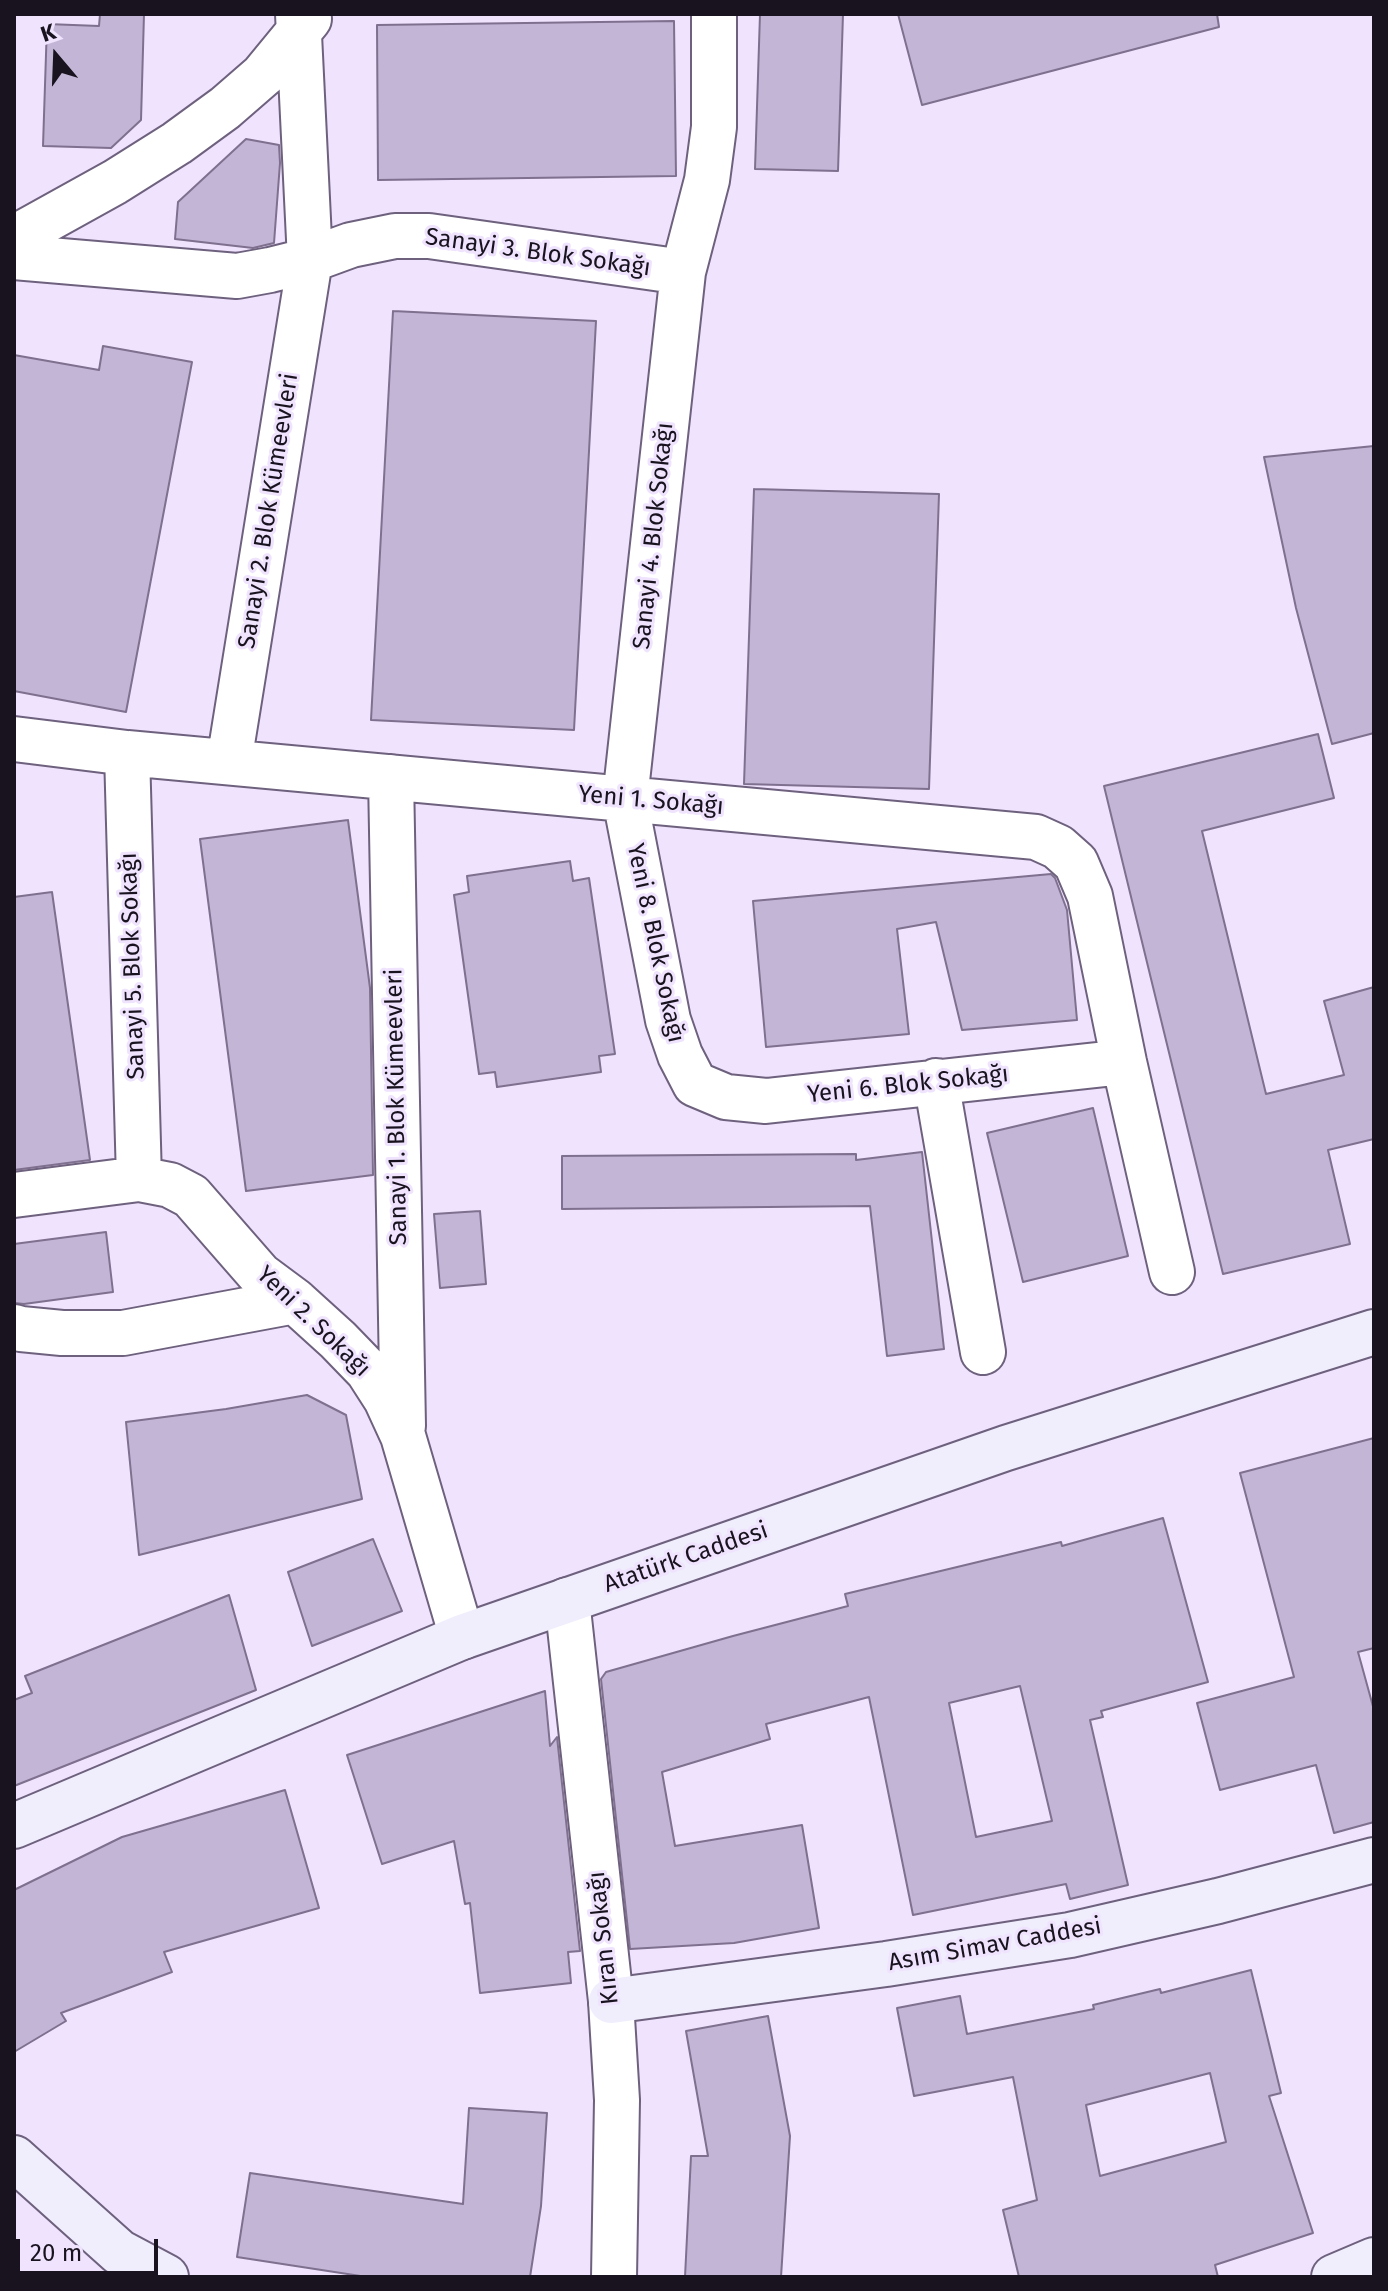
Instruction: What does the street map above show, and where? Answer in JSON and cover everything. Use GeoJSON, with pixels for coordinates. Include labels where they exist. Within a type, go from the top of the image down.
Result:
{"type":"FeatureCollection","features":[{"type":"Feature","properties":{"kind":"main road","name":"Atatürk Caddesi"},"geometry":{"type":"LineString","coordinates":[[14,1826],[462,1637],[1006,1448],[1374,1332]]}},
{"type":"Feature","properties":{"kind":"main road","name":"Asım Simav Caddesi"},"geometry":{"type":"LineString","coordinates":[[611,2001],[886,1964],[1070,1935],[1218,1901],[1374,1860]]}},
{"type":"Feature","properties":{"kind":"main road"},"geometry":{"type":"LineString","coordinates":[[14,2158],[119,2252],[162,2276]]}},
{"type":"Feature","properties":{"kind":"main road"},"geometry":{"type":"LineString","coordinates":[[1334,2277],[1374,2260]]}},
{"type":"Feature","properties":{"kind":"street","name":"Sanayi 4. Blok Sokağı"},"geometry":{"type":"LineString","coordinates":[[625,799],[683,272],[707,180],[714,127],[714,14]]}},
{"type":"Feature","properties":{"kind":"street"},"geometry":{"type":"LineString","coordinates":[[14,238],[115,182],[225,108],[263,75],[303,20]]}},
{"type":"Feature","properties":{"kind":"street","name":"Sanayi 2. Blok Kümeevleri"},"geometry":{"type":"LineString","coordinates":[[229,762],[310,260],[303,20]]}},
{"type":"Feature","properties":{"kind":"street","name":"Sanayi 3. Blok Sokağı"},"geometry":{"type":"LineString","coordinates":[[14,257],[237,276],[310,260],[351,245],[395,236],[429,236],[683,272]]}},
{"type":"Feature","properties":{"kind":"street","name":"Yeni 1. Sokağı"},"geometry":{"type":"LineString","coordinates":[[14,739],[127,753],[1036,837],[1058,847],[1076,863],[1090,896],[1172,1272]]}},
{"type":"Feature","properties":{"kind":"street","name":"Sanayi 5. Blok Sokağı"},"geometry":{"type":"LineString","coordinates":[[127,753],[139,1179]]}},
{"type":"Feature","properties":{"kind":"street","name":"Sanayi 1. Blok Kümeevleri"},"geometry":{"type":"LineString","coordinates":[[391,777],[403,1436]]}},
{"type":"Feature","properties":{"kind":"street","name":"Yeni 8. Blok Sokağı"},"geometry":{"type":"LineString","coordinates":[[625,799],[668,1020],[680,1055],[695,1084]]}},
{"type":"Feature","properties":{"kind":"street","name":"Yeni 6. Blok Sokağı"},"geometry":{"type":"LineString","coordinates":[[695,1084],[726,1097],[766,1101],[1124,1062]]}},
{"type":"Feature","properties":{"kind":"street"},"geometry":{"type":"LineString","coordinates":[[936,1081],[983,1352]]}},
{"type":"Feature","properties":{"kind":"street","name":"Yeni 2. Sokağı"},"geometry":{"type":"LineString","coordinates":[[14,1195],[139,1179],[170,1185],[191,1196],[260,1275],[295,1301],[338,1340],[368,1371],[386,1399],[403,1436],[462,1637]]}},
{"type":"Feature","properties":{"kind":"street"},"geometry":{"type":"LineString","coordinates":[[14,1327],[62,1333],[123,1333],[295,1301]]}},
{"type":"Feature","properties":{"kind":"street","name":"Kıran Sokağı"},"geometry":{"type":"LineString","coordinates":[[567,1600],[611,2001],[617,2100],[614,2277]]}},
{"type":"Feature","properties":{"kind":"building"},"geometry":{"type":"Polygon","coordinates":[[[100,14],[144,14],[141,120],[111,148],[43,146],[47,24],[99,26],[100,14]]]}},
{"type":"Feature","properties":{"kind":"building"},"geometry":{"type":"Polygon","coordinates":[[[760,14],[843,14],[838,171],[755,169],[760,14]]]}},
{"type":"Feature","properties":{"kind":"building"},"geometry":{"type":"Polygon","coordinates":[[[898,14],[1217,14],[1219,27],[922,105],[898,14]]]}},
{"type":"Feature","properties":{"kind":"building"},"geometry":{"type":"Polygon","coordinates":[[[674,21],[676,176],[378,180],[377,25],[674,21]]]}},
{"type":"Feature","properties":{"kind":"building"},"geometry":{"type":"Polygon","coordinates":[[[246,139],[279,145],[274,243],[253,248],[175,239],[178,202],[246,139]]]}},
{"type":"Feature","properties":{"kind":"building"},"geometry":{"type":"Polygon","coordinates":[[[393,311],[596,321],[574,730],[371,720],[393,311]]]}},
{"type":"Feature","properties":{"kind":"building"},"geometry":{"type":"Polygon","coordinates":[[[103,346],[192,362],[126,712],[14,691],[14,355],[99,370],[103,346]]]}},
{"type":"Feature","properties":{"kind":"building"},"geometry":{"type":"Polygon","coordinates":[[[1374,446],[1374,733],[1332,744],[1296,608],[1264,457],[1374,446]]]}},
{"type":"Feature","properties":{"kind":"building"},"geometry":{"type":"Polygon","coordinates":[[[754,489],[939,494],[929,789],[744,784],[754,489]]]}},
{"type":"Feature","properties":{"kind":"building"},"geometry":{"type":"Polygon","coordinates":[[[1318,734],[1334,798],[1202,831],[1266,1094],[1344,1075],[1324,1001],[1374,987],[1374,1139],[1328,1150],[1350,1244],[1223,1274],[1104,786],[1318,734]]]}},
{"type":"Feature","properties":{"kind":"building"},"geometry":{"type":"Polygon","coordinates":[[[348,820],[370,988],[373,1175],[246,1191],[200,839],[348,820]]]}},
{"type":"Feature","properties":{"kind":"building"},"geometry":{"type":"Polygon","coordinates":[[[570,861],[573,881],[589,878],[615,1054],[599,1056],[601,1072],[497,1087],[495,1072],[479,1074],[454,895],[469,892],[467,876],[570,861]]]}},
{"type":"Feature","properties":{"kind":"building"},"geometry":{"type":"Polygon","coordinates":[[[1051,874],[1067,910],[1077,1020],[962,1030],[936,922],[897,929],[909,1034],[766,1047],[753,901],[1051,874]]]}},
{"type":"Feature","properties":{"kind":"building"},"geometry":{"type":"Polygon","coordinates":[[[52,892],[90,1160],[14,1170],[14,897],[52,892]]]}},
{"type":"Feature","properties":{"kind":"building"},"geometry":{"type":"Polygon","coordinates":[[[1093,1108],[1128,1256],[1023,1282],[987,1133],[1093,1108]]]}},
{"type":"Feature","properties":{"kind":"building"},"geometry":{"type":"Polygon","coordinates":[[[922,1152],[944,1349],[887,1356],[870,1206],[562,1209],[562,1156],[856,1154],[856,1160],[922,1152]]]}},
{"type":"Feature","properties":{"kind":"building"},"geometry":{"type":"Polygon","coordinates":[[[480,1211],[486,1284],[440,1288],[434,1214],[480,1211]]]}},
{"type":"Feature","properties":{"kind":"building"},"geometry":{"type":"Polygon","coordinates":[[[106,1232],[113,1292],[14,1303],[14,1244],[106,1232]]]}},
{"type":"Feature","properties":{"kind":"building"},"geometry":{"type":"Polygon","coordinates":[[[307,1395],[346,1415],[362,1499],[139,1555],[126,1422],[307,1395]]]}},
{"type":"Feature","properties":{"kind":"building"},"geometry":{"type":"Polygon","coordinates":[[[1374,1438],[1374,1648],[1358,1652],[1374,1710],[1374,1822],[1334,1833],[1316,1765],[1220,1790],[1197,1703],[1294,1677],[1240,1473],[1374,1438]]]}},
{"type":"Feature","properties":{"kind":"building"},"geometry":{"type":"Polygon","coordinates":[[[1163,1518],[1208,1682],[1101,1711],[1103,1717],[1090,1720],[1128,1885],[1070,1899],[1066,1884],[913,1915],[869,1697],[766,1724],[770,1739],[662,1772],[675,1846],[802,1825],[819,1928],[734,1943],[630,1949],[601,1679],[606,1672],[848,1606],[845,1594],[1061,1542],[1062,1546],[1163,1518]],[[1020,1686],[949,1703],[976,1837],[1052,1821],[1020,1686]]]}},
{"type":"Feature","properties":{"kind":"building"},"geometry":{"type":"Polygon","coordinates":[[[373,1539],[402,1611],[312,1646],[288,1572],[373,1539]]]}},
{"type":"Feature","properties":{"kind":"building"},"geometry":{"type":"Polygon","coordinates":[[[229,1595],[256,1690],[14,1786],[14,1700],[32,1693],[25,1676],[229,1595]]]}},
{"type":"Feature","properties":{"kind":"building"},"geometry":{"type":"Polygon","coordinates":[[[545,1691],[550,1746],[557,1737],[580,1951],[568,1952],[571,1983],[480,1993],[470,1903],[465,1904],[454,1841],[382,1864],[347,1755],[545,1691]]]}},
{"type":"Feature","properties":{"kind":"building"},"geometry":{"type":"Polygon","coordinates":[[[285,1790],[319,1908],[164,1952],[172,1972],[61,2013],[66,2021],[14,2052],[14,1890],[122,1837],[285,1790]]]}},
{"type":"Feature","properties":{"kind":"building"},"geometry":{"type":"Polygon","coordinates":[[[1251,1970],[1281,2093],[1269,2096],[1313,2233],[1215,2265],[1218,2277],[1019,2277],[1003,2210],[1037,2200],[1013,2077],[914,2096],[897,2008],[960,1996],[967,2034],[1094,2009],[1093,2005],[1160,1989],[1161,1993],[1251,1970]],[[1210,2073],[1086,2105],[1100,2176],[1226,2142],[1210,2073]]]}},
{"type":"Feature","properties":{"kind":"building"},"geometry":{"type":"Polygon","coordinates":[[[768,2016],[790,2136],[781,2277],[685,2277],[691,2156],[708,2156],[686,2031],[768,2016]]]}},
{"type":"Feature","properties":{"kind":"building"},"geometry":{"type":"Polygon","coordinates":[[[469,2108],[547,2113],[541,2206],[530,2277],[367,2277],[237,2257],[250,2173],[463,2204],[469,2108]]]}}]}
